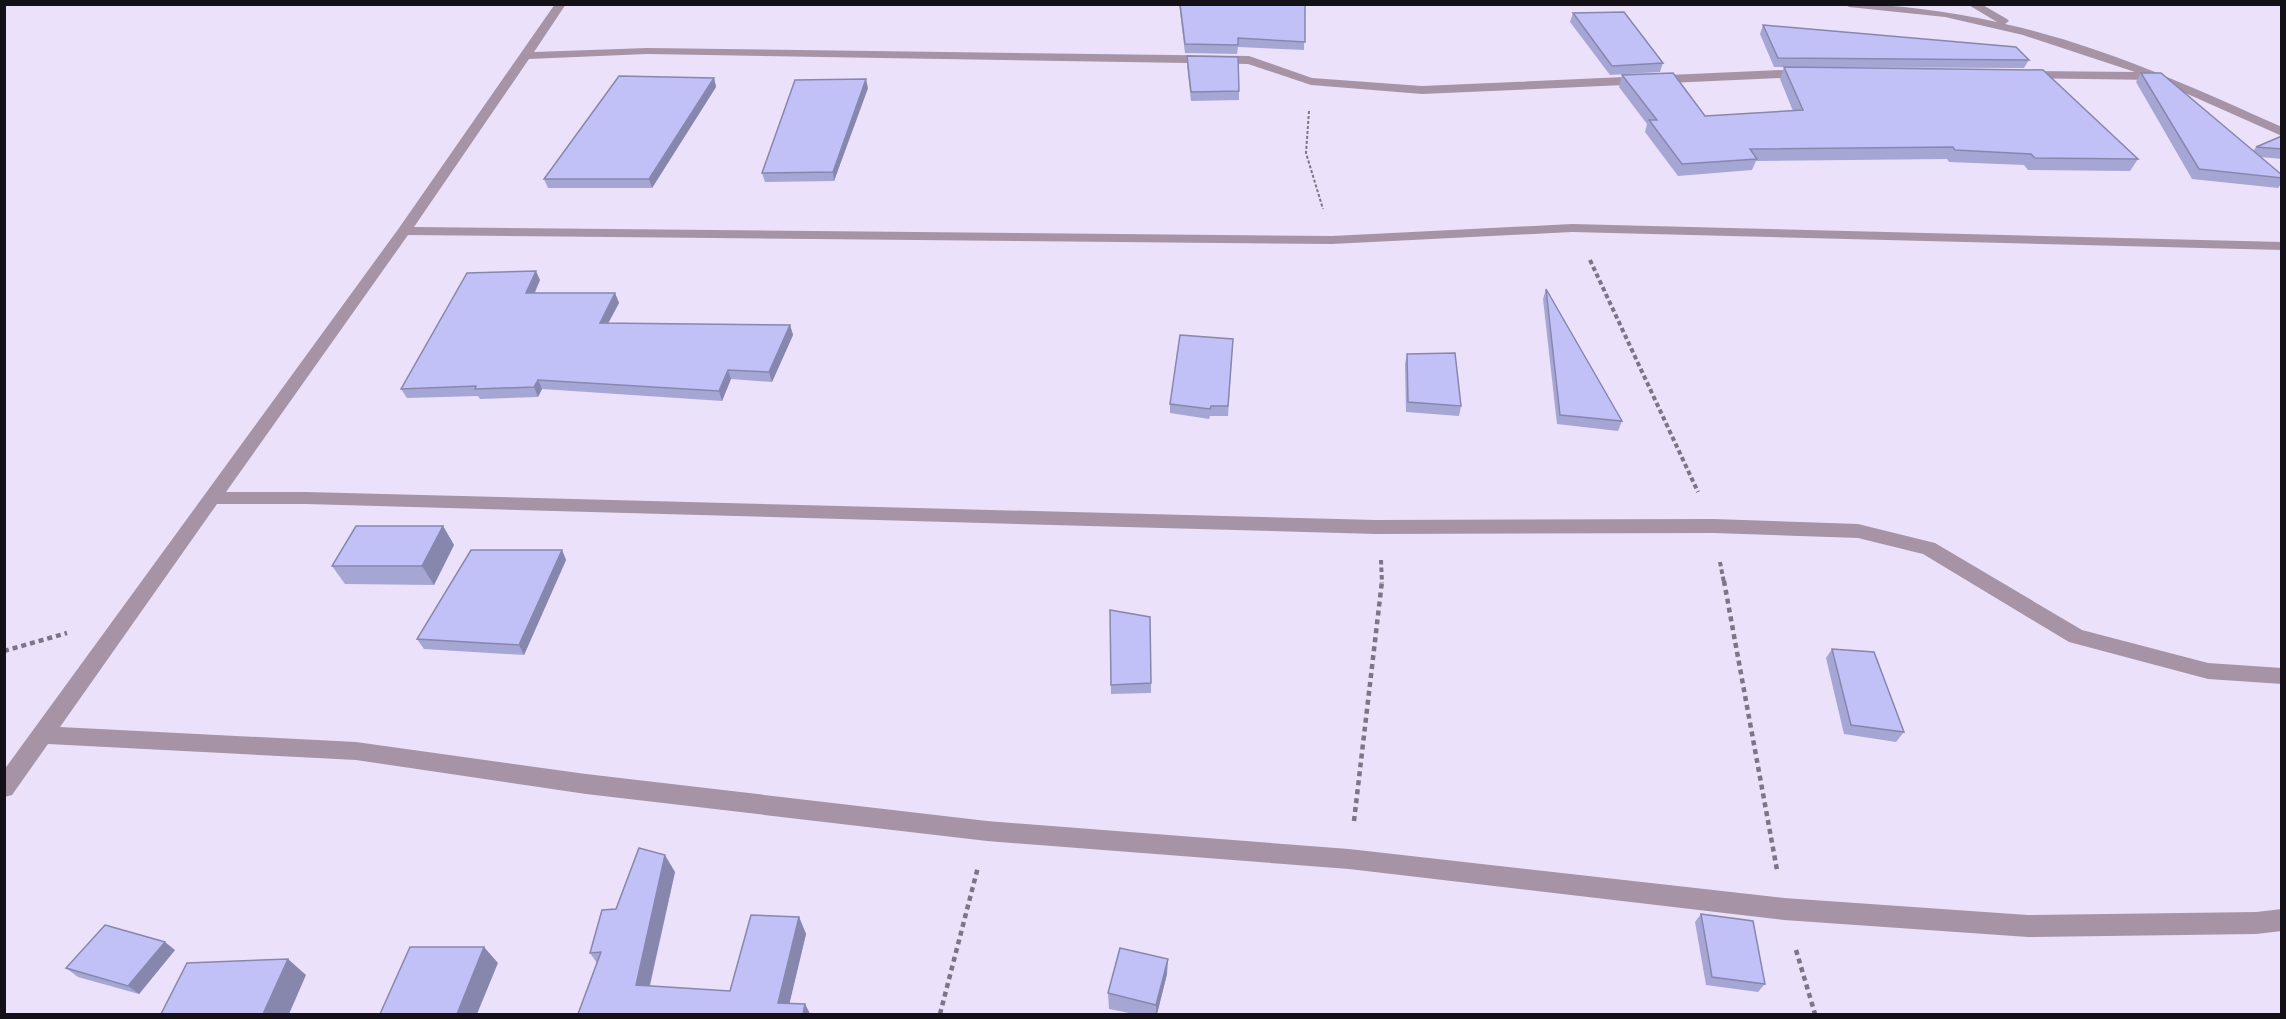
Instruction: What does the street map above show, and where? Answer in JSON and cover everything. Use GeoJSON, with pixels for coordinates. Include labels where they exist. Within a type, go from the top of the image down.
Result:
{"type":"FeatureCollection","features":[{"type":"Feature","properties":{"kind":"street"},"geometry":{"type":"LineString","coordinates":[[4,788],[404,231],[561,4]]}},
{"type":"Feature","properties":{"kind":"street"},"geometry":{"type":"LineString","coordinates":[[1849,4],[1945,14],[2026,32],[2158,76],[2282,132]]}},
{"type":"Feature","properties":{"kind":"street"},"geometry":{"type":"LineString","coordinates":[[1972,4],[2026,32]]}},
{"type":"Feature","properties":{"kind":"street"},"geometry":{"type":"LineString","coordinates":[[524,56],[647,51],[1249,60],[1311,81],[1422,90],[1816,73]]}},
{"type":"Feature","properties":{"kind":"street"},"geometry":{"type":"LineString","coordinates":[[2016,75],[2158,76]]}},
{"type":"Feature","properties":{"kind":"street"},"geometry":{"type":"LineString","coordinates":[[404,231],[1332,240],[1572,228],[2282,246]]}},
{"type":"Feature","properties":{"kind":"street"},"geometry":{"type":"LineString","coordinates":[[211,498],[306,498],[1376,527],[1714,526],[1858,531],[1928,548],[2076,636],[2208,670],[2282,676]]}},
{"type":"Feature","properties":{"kind":"street"},"geometry":{"type":"LineString","coordinates":[[41,735],[356,751],[586,784],[987,831],[1349,860],[1784,909],[2028,926],[2256,923],[2282,920]]}},
{"type":"Feature","properties":{"kind":"path"},"geometry":{"type":"LineString","coordinates":[[1311,81],[1306,153],[1332,240]]}},
{"type":"Feature","properties":{"kind":"path"},"geometry":{"type":"LineString","coordinates":[[1572,228],[1586,251],[1714,526],[1784,909],[1815,1014]]}},
{"type":"Feature","properties":{"kind":"path"},"geometry":{"type":"LineString","coordinates":[[1349,860],[1383,575],[1376,527]]}},
{"type":"Feature","properties":{"kind":"path"},"geometry":{"type":"LineString","coordinates":[[940,1014],[987,831]]}},
{"type":"Feature","properties":{"kind":"building"},"geometry":{"type":"Polygon","coordinates":[[[1180,4],[1305,4],[1305,42],[1238,38],[1238,45],[1185,44],[1180,4]]]}},
{"type":"Feature","properties":{"kind":"building"},"geometry":{"type":"Polygon","coordinates":[[[1624,12],[1663,63],[1612,66],[1573,13],[1624,12]]]}},
{"type":"Feature","properties":{"kind":"building"},"geometry":{"type":"Polygon","coordinates":[[[1763,25],[2016,47],[2029,60],[1778,58],[1763,25]]]}},
{"type":"Feature","properties":{"kind":"building"},"geometry":{"type":"Polygon","coordinates":[[[1187,56],[1238,57],[1239,91],[1191,92],[1187,56]]]}},
{"type":"Feature","properties":{"kind":"building"},"geometry":{"type":"Polygon","coordinates":[[[1784,67],[2043,70],[2138,159],[2035,158],[2031,154],[1955,150],[1953,147],[1750,149],[1757,159],[1682,164],[1649,120],[1657,120],[1622,75],[1673,73],[1705,116],[1803,110],[1784,67]]]}},
{"type":"Feature","properties":{"kind":"building"},"geometry":{"type":"Polygon","coordinates":[[[2141,73],[2161,73],[2282,175],[2282,178],[2199,169],[2141,73]]]}},
{"type":"Feature","properties":{"kind":"building"},"geometry":{"type":"Polygon","coordinates":[[[619,76],[714,78],[649,179],[544,179],[619,76]]]}},
{"type":"Feature","properties":{"kind":"building"},"geometry":{"type":"Polygon","coordinates":[[[866,79],[833,172],[762,173],[795,80],[866,79]]]}},
{"type":"Feature","properties":{"kind":"building"},"geometry":{"type":"Polygon","coordinates":[[[2282,136],[2282,149],[2256,147],[2282,136]]]}},
{"type":"Feature","properties":{"kind":"building"},"geometry":{"type":"Polygon","coordinates":[[[536,271],[526,293],[615,293],[600,323],[790,325],[769,372],[728,370],[719,391],[538,380],[534,387],[475,389],[476,386],[401,389],[467,273],[536,271]]]}},
{"type":"Feature","properties":{"kind":"building"},"geometry":{"type":"Polygon","coordinates":[[[1546,289],[1622,421],[1560,415],[1546,289]]]}},
{"type":"Feature","properties":{"kind":"building"},"geometry":{"type":"Polygon","coordinates":[[[1180,335],[1233,339],[1228,406],[1211,406],[1210,409],[1170,404],[1180,335]]]}},
{"type":"Feature","properties":{"kind":"building"},"geometry":{"type":"Polygon","coordinates":[[[1455,353],[1461,406],[1408,402],[1407,354],[1455,353]]]}},
{"type":"Feature","properties":{"kind":"building"},"geometry":{"type":"Polygon","coordinates":[[[356,526],[443,526],[422,566],[332,566],[356,526]]]}},
{"type":"Feature","properties":{"kind":"building"},"geometry":{"type":"Polygon","coordinates":[[[471,550],[562,550],[519,645],[417,639],[471,550]]]}},
{"type":"Feature","properties":{"kind":"building"},"geometry":{"type":"Polygon","coordinates":[[[1110,610],[1150,617],[1151,683],[1111,685],[1110,610]]]}},
{"type":"Feature","properties":{"kind":"building"},"geometry":{"type":"Polygon","coordinates":[[[1832,649],[1874,652],[1904,732],[1851,725],[1832,649]]]}},
{"type":"Feature","properties":{"kind":"building"},"geometry":{"type":"Polygon","coordinates":[[[639,848],[665,855],[636,985],[730,991],[751,915],[799,917],[778,1003],[805,1004],[803,1014],[578,1014],[601,952],[590,953],[602,910],[616,909],[639,848]]]}},
{"type":"Feature","properties":{"kind":"building"},"geometry":{"type":"Polygon","coordinates":[[[1701,914],[1753,921],[1765,984],[1712,977],[1701,914]]]}},
{"type":"Feature","properties":{"kind":"building"},"geometry":{"type":"Polygon","coordinates":[[[105,925],[165,942],[128,986],[66,968],[105,925]]]}},
{"type":"Feature","properties":{"kind":"building"},"geometry":{"type":"Polygon","coordinates":[[[410,947],[484,947],[457,1014],[380,1014],[410,947]]]}},
{"type":"Feature","properties":{"kind":"building"},"geometry":{"type":"Polygon","coordinates":[[[1120,948],[1168,959],[1156,1005],[1108,993],[1120,948]]]}},
{"type":"Feature","properties":{"kind":"building"},"geometry":{"type":"Polygon","coordinates":[[[288,959],[263,1014],[161,1014],[187,963],[288,959]]]}}]}
